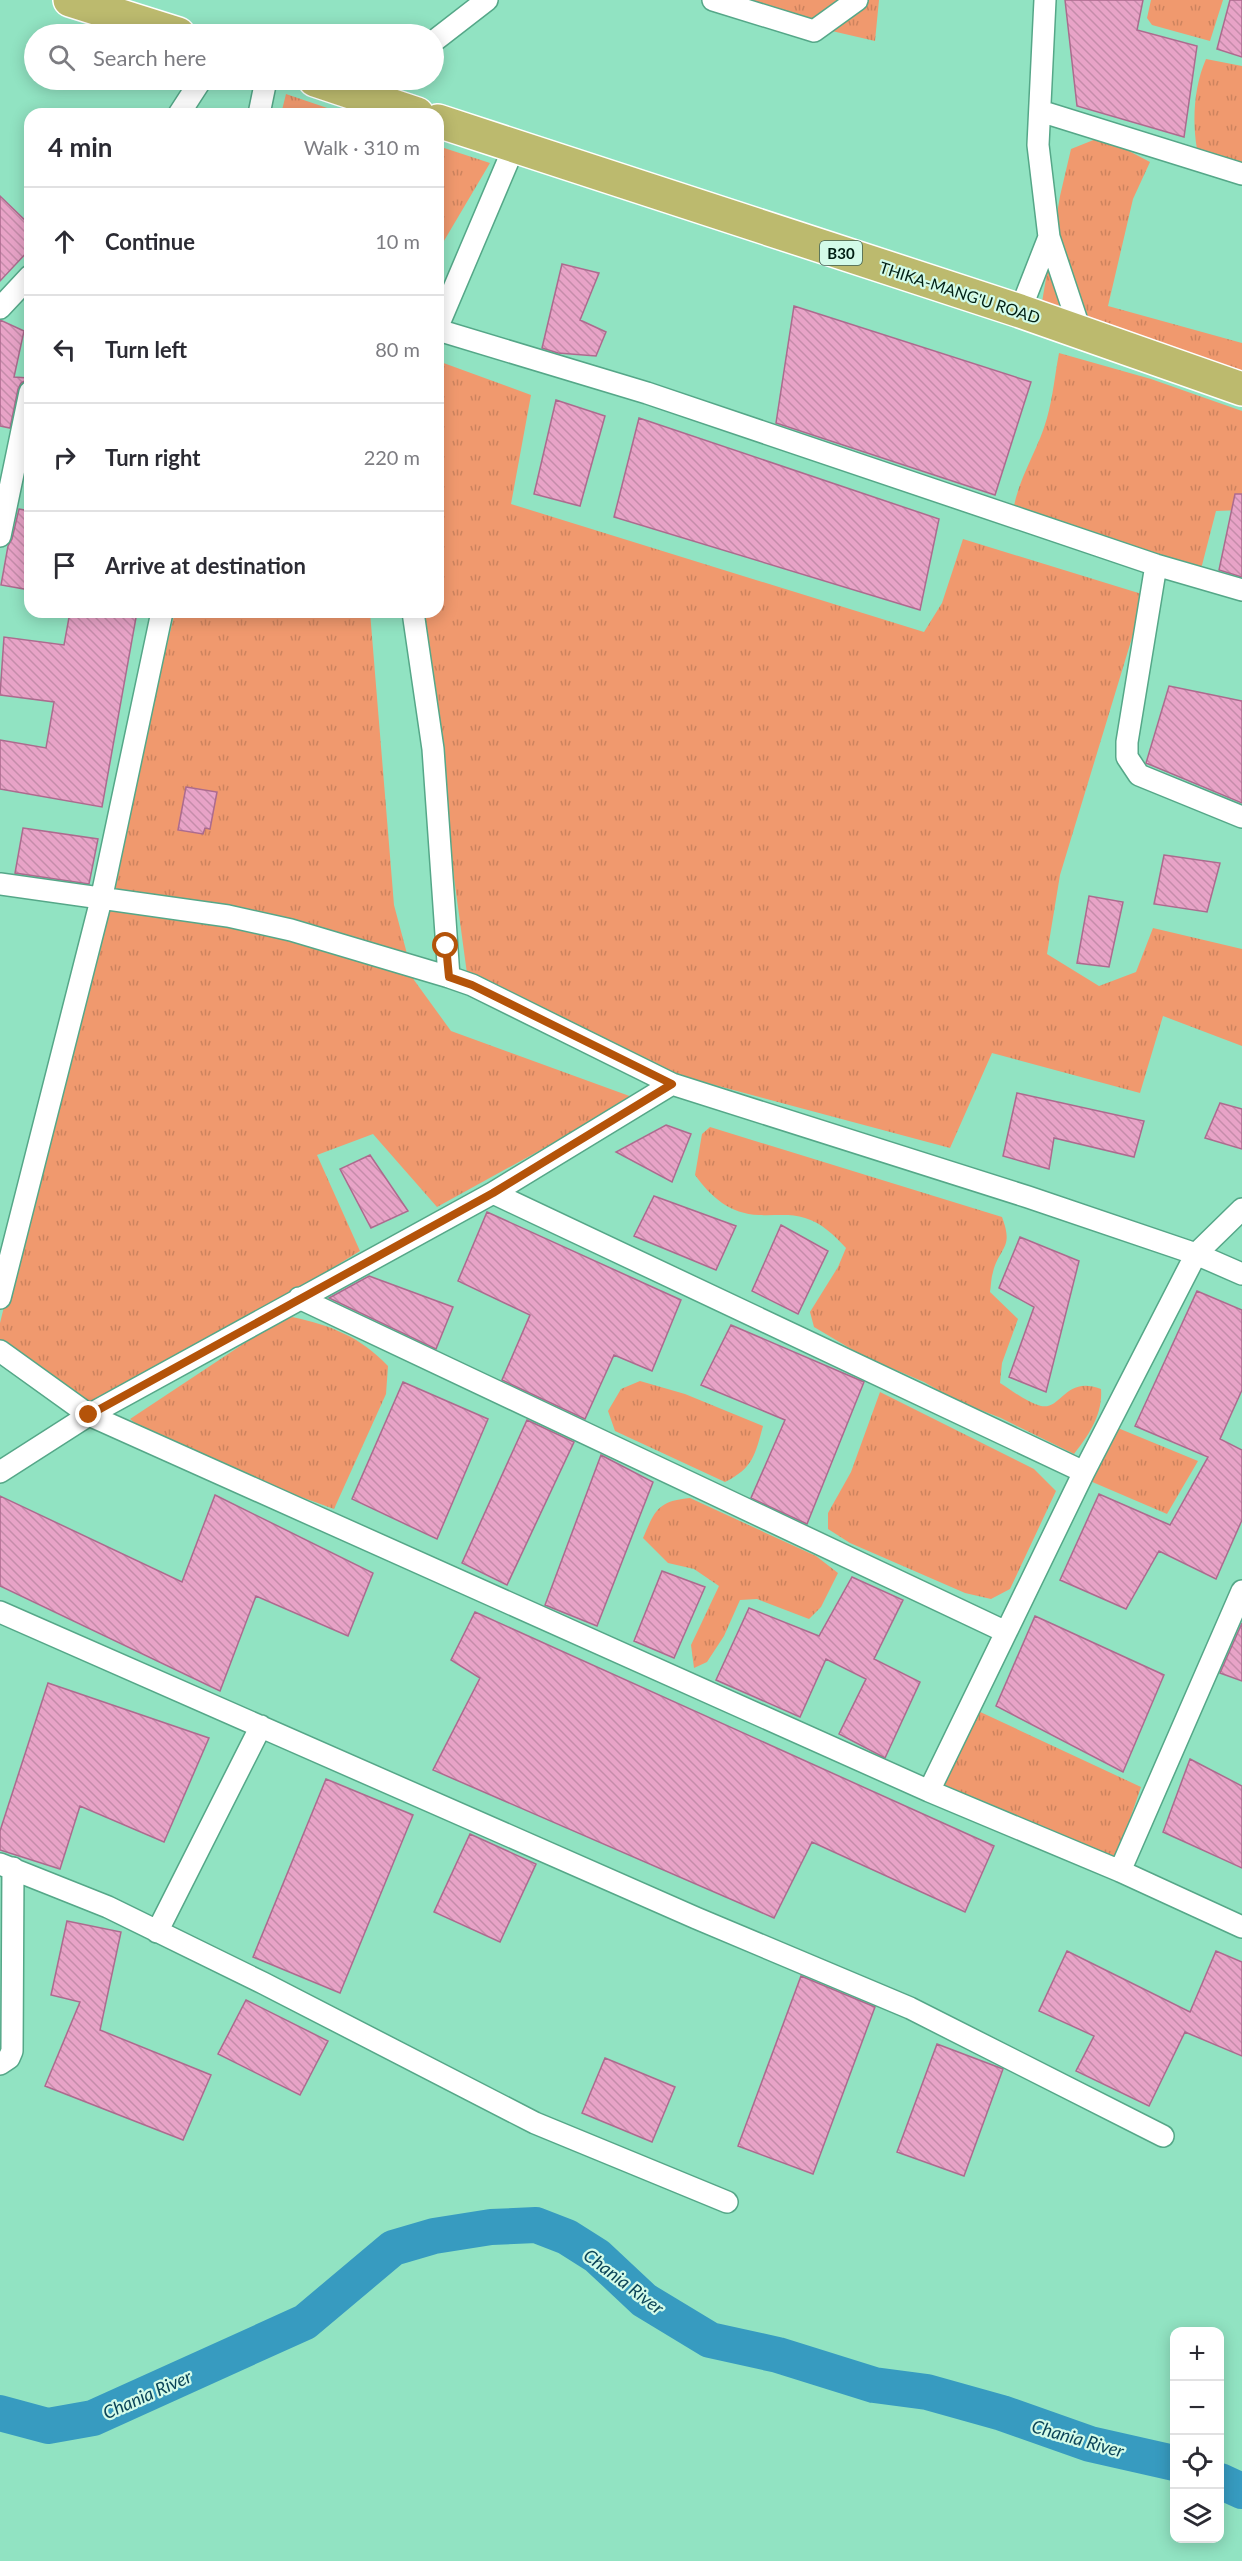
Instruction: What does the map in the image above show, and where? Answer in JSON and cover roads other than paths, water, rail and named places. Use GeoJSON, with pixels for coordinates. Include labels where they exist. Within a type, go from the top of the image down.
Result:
{"type":"FeatureCollection","features":[{"type":"Feature","properties":{"kind":"highway"},"geometry":{"type":"LineString","coordinates":[[70,0],[146,24]]}},
{"type":"Feature","properties":{"kind":"highway"},"geometry":{"type":"LineString","coordinates":[[373,90],[406,108]]}},
{"type":"Feature","properties":{"kind":"highway","name":"THIKA-MANG'U ROAD"},"geometry":{"type":"LineString","coordinates":[[444,123],[1020,311],[1242,389]]}},
{"type":"Feature","properties":{"kind":"street"},"geometry":{"type":"LineString","coordinates":[[444,33],[487,0]]}},
{"type":"Feature","properties":{"kind":"street"},"geometry":{"type":"LineString","coordinates":[[713,0],[814,31],[857,0]]}},
{"type":"Feature","properties":{"kind":"street"},"geometry":{"type":"LineString","coordinates":[[1045,0],[1038,145],[1049,237],[1082,333]]}},
{"type":"Feature","properties":{"kind":"street"},"geometry":{"type":"LineString","coordinates":[[184,108],[195,90]]}},
{"type":"Feature","properties":{"kind":"street"},"geometry":{"type":"LineString","coordinates":[[260,108],[264,90]]}},
{"type":"Feature","properties":{"kind":"street"},"geometry":{"type":"LineString","coordinates":[[1040,111],[1242,174]]}},
{"type":"Feature","properties":{"kind":"street"},"geometry":{"type":"LineString","coordinates":[[444,314],[514,147]]}},
{"type":"Feature","properties":{"kind":"street"},"geometry":{"type":"LineString","coordinates":[[1020,311],[1049,237]]}},
{"type":"Feature","properties":{"kind":"street"},"geometry":{"type":"LineString","coordinates":[[0,308],[24,282]]}},
{"type":"Feature","properties":{"kind":"street"},"geometry":{"type":"LineString","coordinates":[[444,330],[647,393],[1156,565],[1242,590]]}},
{"type":"Feature","properties":{"kind":"street"},"geometry":{"type":"LineString","coordinates":[[0,536],[24,421]]}},
{"type":"Feature","properties":{"kind":"street"},"geometry":{"type":"LineString","coordinates":[[1156,565],[1127,742],[1127,757],[1139,775],[1242,817]]}},
{"type":"Feature","properties":{"kind":"street"},"geometry":{"type":"LineString","coordinates":[[0,1298],[101,900],[161,618]]}},
{"type":"Feature","properties":{"kind":"street"},"geometry":{"type":"LineString","coordinates":[[414,618],[433,749],[449,977]]}},
{"type":"Feature","properties":{"kind":"street"},"geometry":{"type":"LineString","coordinates":[[0,884],[101,900],[228,916],[291,930],[449,977],[472,985],[672,1084],[1028,1197],[1196,1254],[1242,1274]]}},
{"type":"Feature","properties":{"kind":"street"},"geometry":{"type":"LineString","coordinates":[[0,1472],[89,1415],[493,1193],[672,1084]]}},
{"type":"Feature","properties":{"kind":"street"},"geometry":{"type":"LineString","coordinates":[[493,1193],[1084,1472]]}},
{"type":"Feature","properties":{"kind":"street"},"geometry":{"type":"LineString","coordinates":[[929,1791],[1084,1472],[1196,1254],[1242,1209]]}},
{"type":"Feature","properties":{"kind":"street"},"geometry":{"type":"LineString","coordinates":[[299,1298],[1006,1632]]}},
{"type":"Feature","properties":{"kind":"street"},"geometry":{"type":"LineString","coordinates":[[0,1351],[89,1415],[929,1791],[1120,1871],[1242,1927]]}},
{"type":"Feature","properties":{"kind":"street"},"geometry":{"type":"LineString","coordinates":[[1120,1871],[1242,1591]]}},
{"type":"Feature","properties":{"kind":"street"},"geometry":{"type":"LineString","coordinates":[[0,1611],[696,1918],[910,2008],[1163,2136]]}},
{"type":"Feature","properties":{"kind":"street"},"geometry":{"type":"LineString","coordinates":[[157,1932],[261,1726]]}},
{"type":"Feature","properties":{"kind":"street"},"geometry":{"type":"LineString","coordinates":[[0,2064],[9,2058],[12,2051],[6,1866],[108,1907],[273,1988],[535,2123],[727,2202]]}},
{"type":"Feature","properties":{"kind":"waterway","name":"Chania River"},"geometry":{"type":"LineString","coordinates":[[0,2413],[48,2426],[93,2418],[305,2322],[393,2248],[434,2236],[491,2227],[536,2225],[567,2237],[597,2256],[644,2300],[710,2340],[778,2355],[874,2385],[927,2392],[1002,2413],[1090,2444],[1170,2462]]}},
{"type":"Feature","properties":{"kind":"waterway","name":"Chania River"},"geometry":{"type":"LineString","coordinates":[[1224,2483],[1242,2491]]}}]}
